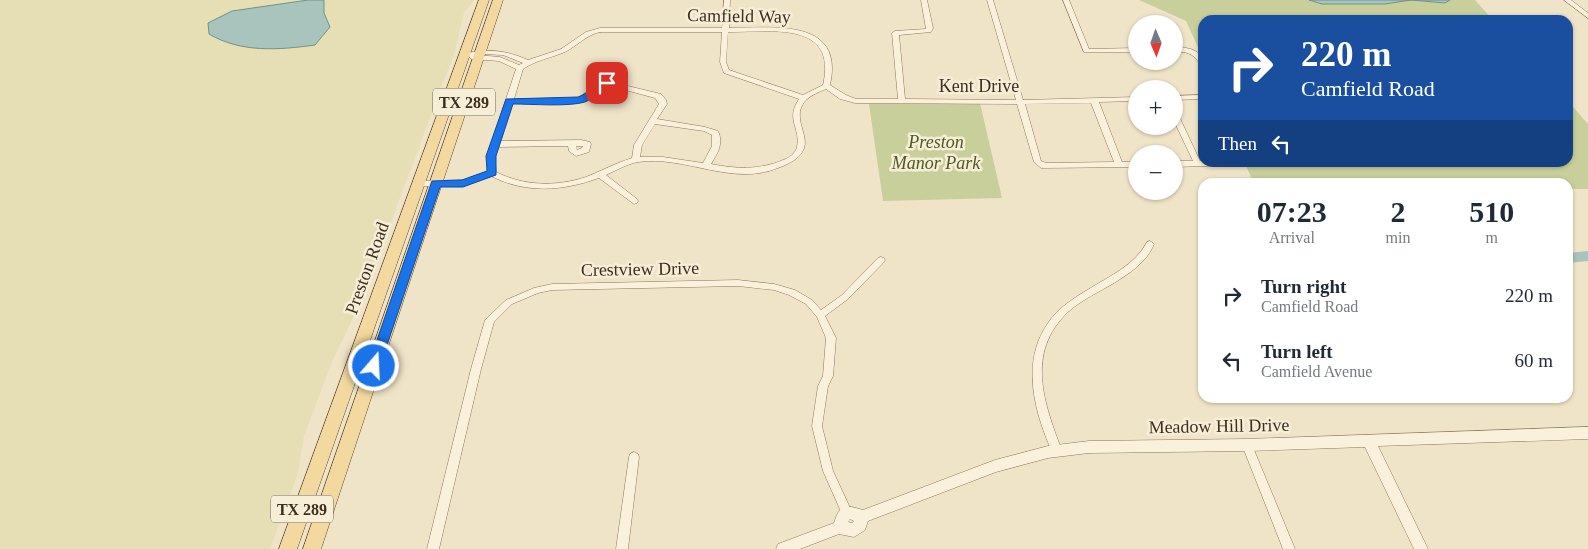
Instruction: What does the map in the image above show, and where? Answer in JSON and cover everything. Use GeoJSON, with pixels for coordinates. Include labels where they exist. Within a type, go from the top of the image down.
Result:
{"type":"FeatureCollection","features":[{"type":"Feature","properties":{"kind":"main road","name":"Preston Road"},"geometry":{"type":"LineString","coordinates":[[288,549],[484,0]]}},
{"type":"Feature","properties":{"kind":"main road","name":"TX 289"},"geometry":{"type":"LineString","coordinates":[[312,549],[498,0]]}},
{"type":"Feature","properties":{"kind":"street"},"geometry":{"type":"LineString","coordinates":[[727,0],[723,62],[726,71],[804,98]]}},
{"type":"Feature","properties":{"kind":"street"},"geometry":{"type":"LineString","coordinates":[[902,102],[895,33],[929,31],[924,0]]}},
{"type":"Feature","properties":{"kind":"street"},"geometry":{"type":"LineString","coordinates":[[990,0],[1040,165],[1128,164]]}},
{"type":"Feature","properties":{"kind":"street"},"geometry":{"type":"LineString","coordinates":[[1066,0],[1086,51],[1128,50]]}},
{"type":"Feature","properties":{"kind":"street"},"geometry":{"type":"LineString","coordinates":[[1567,0],[1588,16]]}},
{"type":"Feature","properties":{"kind":"street","name":"Camfield Way"},"geometry":{"type":"LineString","coordinates":[[520,68],[527,62],[564,50],[584,34],[600,30],[792,30],[814,37],[822,44],[827,54],[830,69],[826,86]]}},
{"type":"Feature","properties":{"kind":"street"},"geometry":{"type":"LineString","coordinates":[[1183,51],[1196,52],[1198,55]]}},
{"type":"Feature","properties":{"kind":"street"},"geometry":{"type":"LineString","coordinates":[[465,56],[508,53],[527,62]]}},
{"type":"Feature","properties":{"kind":"street"},"geometry":{"type":"LineString","coordinates":[[479,55],[500,59],[520,68],[491,156],[492,173]]}},
{"type":"Feature","properties":{"kind":"street"},"geometry":{"type":"LineString","coordinates":[[509,101],[579,100],[587,98],[600,84],[607,83],[660,98],[663,104],[638,145],[636,160]]}},
{"type":"Feature","properties":{"kind":"street"},"geometry":{"type":"LineString","coordinates":[[418,184],[463,183],[492,173],[509,181],[537,186],[568,184],[600,174],[625,162],[653,159],[705,167],[761,170],[778,167],[792,160],[799,152],[802,140],[795,116],[804,98],[826,86]]}},
{"type":"Feature","properties":{"kind":"street","name":"Kent Drive"},"geometry":{"type":"LineString","coordinates":[[826,86],[843,97],[855,101],[1022,102],[1128,99]]}},
{"type":"Feature","properties":{"kind":"street"},"geometry":{"type":"LineString","coordinates":[[1183,98],[1198,97]]}},
{"type":"Feature","properties":{"kind":"street"},"geometry":{"type":"LineString","coordinates":[[1094,100],[1119,165]]}},
{"type":"Feature","properties":{"kind":"street"},"geometry":{"type":"LineString","coordinates":[[652,121],[706,129],[715,133],[717,137],[715,149],[705,167]]}},
{"type":"Feature","properties":{"kind":"street"},"geometry":{"type":"LineString","coordinates":[[1183,133],[1198,164],[1183,164]]}},
{"type":"Feature","properties":{"kind":"street"},"geometry":{"type":"LineString","coordinates":[[496,144],[572,143]]}},
{"type":"Feature","properties":{"kind":"street"},"geometry":{"type":"LineString","coordinates":[[600,174],[634,201]]}},
{"type":"Feature","properties":{"kind":"street"},"geometry":{"type":"LineString","coordinates":[[1057,451],[1044,419],[1036,380],[1035,370],[1042,343],[1056,319],[1067,308],[1129,270],[1148,250],[1150,244]]}},
{"type":"Feature","properties":{"kind":"street"},"geometry":{"type":"LineString","coordinates":[[820,315],[845,296],[881,260]]}},
{"type":"Feature","properties":{"kind":"street","name":"Crestview Drive"},"geometry":{"type":"LineString","coordinates":[[433,549],[484,335],[490,320],[509,302],[537,290],[552,287],[738,283],[774,287],[792,292],[809,302],[820,315],[831,338],[828,376],[823,386],[817,426],[828,471],[847,512]]}},
{"type":"Feature","properties":{"kind":"street","name":"Meadow Hill Drive"},"geometry":{"type":"LineString","coordinates":[[783,549],[809,545],[839,527],[854,530],[860,525],[863,517],[995,466],[1057,451],[1089,447],[1369,442],[1588,434]]}},
{"type":"Feature","properties":{"kind":"street"},"geometry":{"type":"LineString","coordinates":[[1369,442],[1421,549]]}},
{"type":"Feature","properties":{"kind":"street"},"geometry":{"type":"LineString","coordinates":[[1247,445],[1289,549]]}},
{"type":"Feature","properties":{"kind":"street"},"geometry":{"type":"LineString","coordinates":[[622,549],[634,457]]}},
{"type":"Feature","properties":{"kind":"street"},"geometry":{"type":"LineString","coordinates":[[839,527],[842,518],[847,512],[863,517]]}},
{"type":"Feature","properties":{"kind":"shaded area"},"geometry":{"type":"Polygon","coordinates":[[[0,0],[474,0],[464,13],[455,51],[361,302],[333,359],[304,436],[298,473],[270,549],[0,549],[0,0]]]}},
{"type":"Feature","properties":{"kind":"green space"},"geometry":{"type":"Polygon","coordinates":[[[1139,0],[1475,0],[1488,15],[1198,15],[1198,47],[1186,21],[1183,20],[1183,15],[1173,15],[1139,0]]]}},
{"type":"Feature","properties":{"kind":"green space","name":"Preston Manor Park"},"geometry":{"type":"Polygon","coordinates":[[[980,103],[1002,198],[883,201],[869,104],[980,103]]]}},
{"type":"Feature","properties":{"kind":"green space"},"geometry":{"type":"Polygon","coordinates":[[[1573,107],[1588,124],[1588,189],[1573,189],[1573,178],[1251,178],[1247,167],[1573,167],[1573,107]]]}},
{"type":"Feature","properties":{"kind":"water"},"geometry":{"type":"Polygon","coordinates":[[[308,0],[324,0],[324,13],[330,27],[315,45],[274,49],[247,47],[221,40],[209,34],[208,23],[232,11],[308,0]]]}},
{"type":"Feature","properties":{"kind":"water"},"geometry":{"type":"Polygon","coordinates":[[[1309,0],[1411,0],[1385,4],[1322,4],[1309,0]]]}},
{"type":"Feature","properties":{"kind":"water"},"geometry":{"type":"Polygon","coordinates":[[[1411,0],[1450,0],[1445,3],[1411,0]]]}},
{"type":"Feature","properties":{"kind":"waterway"},"geometry":{"type":"LineString","coordinates":[[1573,258],[1588,256]]}},
{"type":"Feature","properties":{"kind":"route"},"geometry":{"type":"LineString","coordinates":[[374,366],[436,184],[463,183],[492,173],[491,156],[509,101],[579,100],[587,98],[600,84],[607,83]]}}]}
